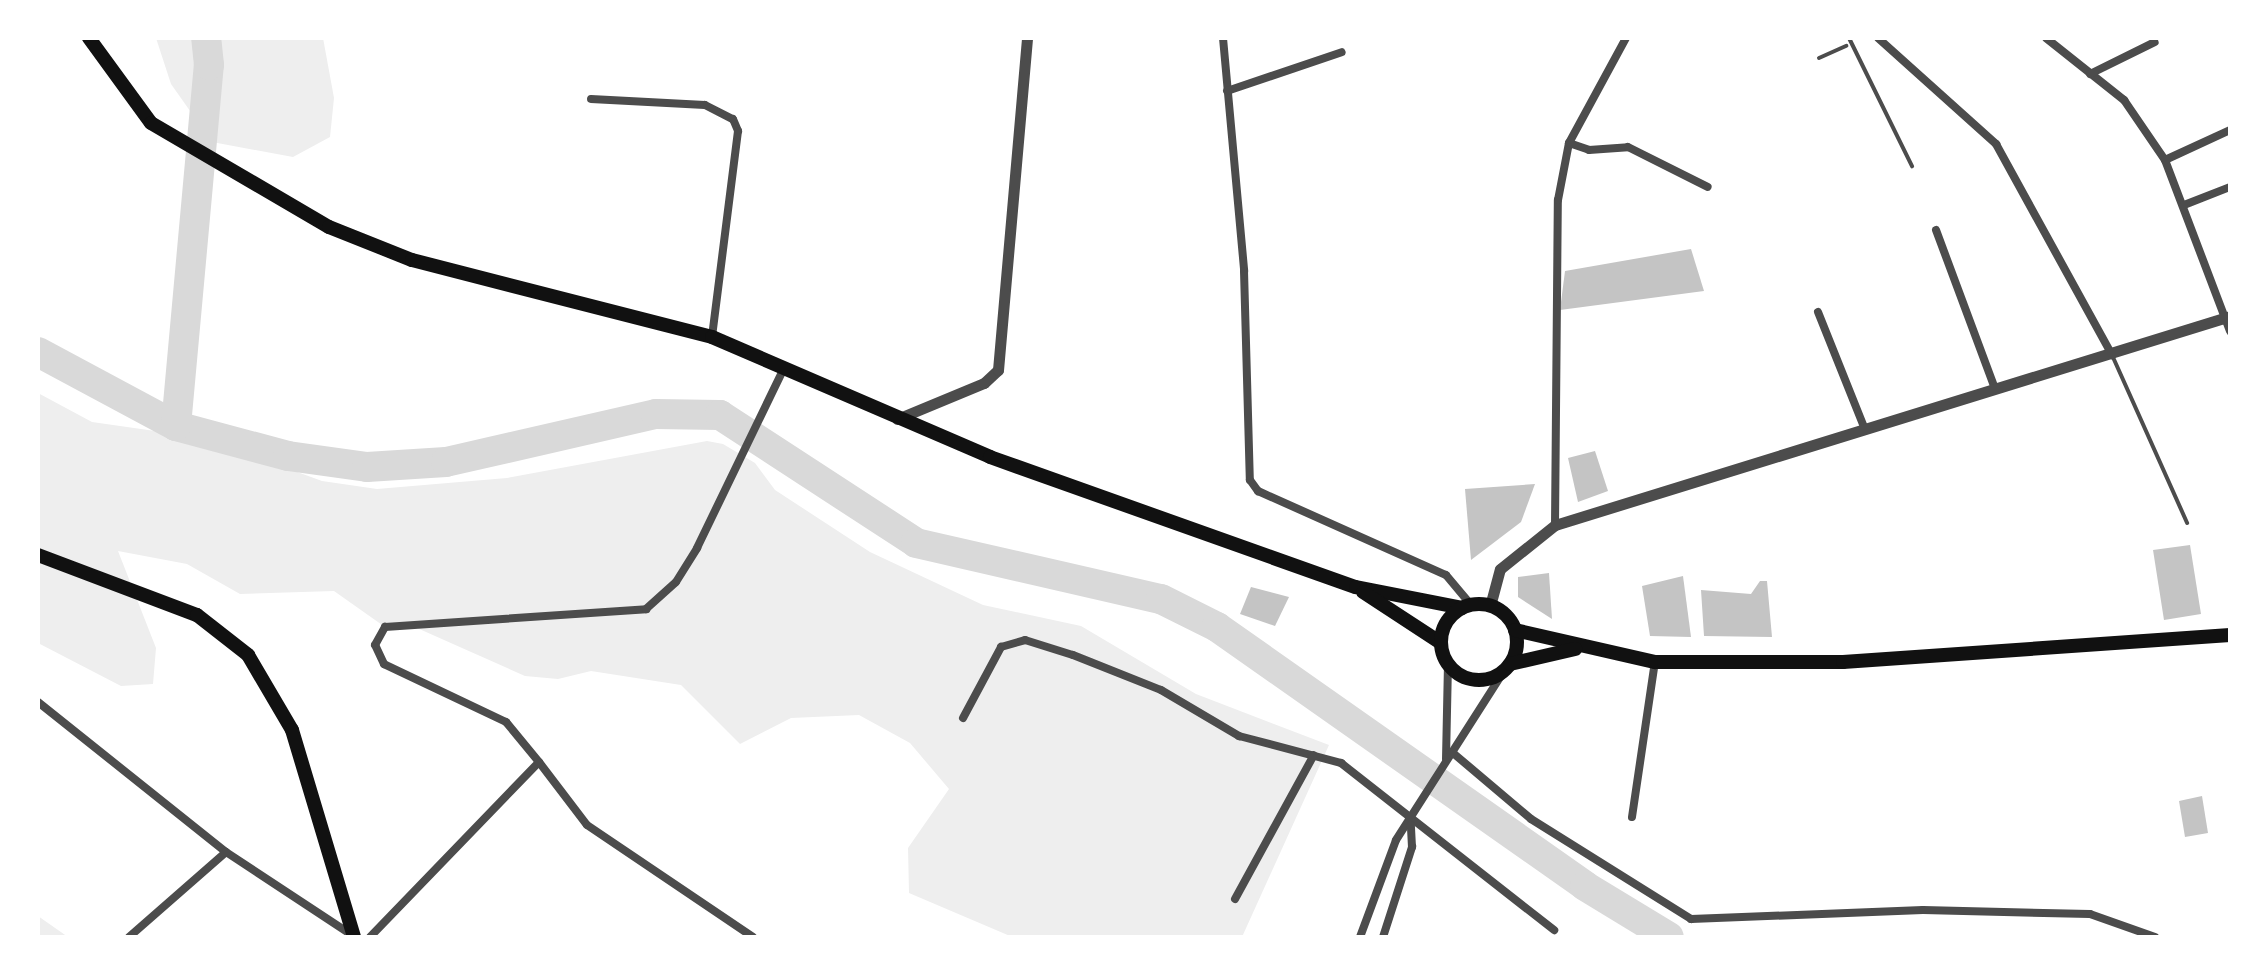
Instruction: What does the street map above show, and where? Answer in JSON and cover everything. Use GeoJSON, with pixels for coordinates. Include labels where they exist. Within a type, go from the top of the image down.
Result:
{"type":"FeatureCollection","features":[{"type":"Feature","properties":{"kind":"main road"},"geometry":{"type":"LineString","coordinates":[[89,38],[151,123],[228,171],[329,227],[412,260],[712,337],[895,420],[1356,587],[1466,607],[1490,606],[1515,630],[1576,649],[1655,662],[1843,662],[2230,635]]}},
{"type":"Feature","properties":{"kind":"main road"},"geometry":{"type":"LineString","coordinates":[[38,555],[197,615],[248,655],[292,730],[354,937]]}},
{"type":"Feature","properties":{"kind":"main road"},"geometry":{"type":"LineString","coordinates":[[1356,587],[1441,643]]}},
{"type":"Feature","properties":{"kind":"main road"},"geometry":{"type":"LineString","coordinates":[[1466,607],[1446,623],[1441,643],[1448,665],[1476,680],[1507,667],[1576,649]]}},
{"type":"Feature","properties":{"kind":"main road"},"geometry":{"type":"LineString","coordinates":[[1507,667],[1515,630]]}},
{"type":"Feature","properties":{"kind":"street"},"geometry":{"type":"LineString","coordinates":[[895,420],[984,383],[998,370],[1027,38]]}},
{"type":"Feature","properties":{"kind":"street"},"geometry":{"type":"LineString","coordinates":[[1223,38],[1244,271],[1250,480],[1258,491],[1446,575],[1466,607]]}},
{"type":"Feature","properties":{"kind":"street"},"geometry":{"type":"LineString","coordinates":[[1555,525],[1557,215],[1569,143],[1626,38]]}},
{"type":"Feature","properties":{"kind":"street"},"geometry":{"type":"LineString","coordinates":[[1878,38],[1996,144],[2112,355]]}},
{"type":"Feature","properties":{"kind":"street"},"geometry":{"type":"LineString","coordinates":[[2046,38],[2124,100],[2165,160],[2230,331]]}},
{"type":"Feature","properties":{"kind":"street"},"geometry":{"type":"LineString","coordinates":[[2090,74],[2155,42]]}},
{"type":"Feature","properties":{"kind":"street"},"geometry":{"type":"LineString","coordinates":[[1227,91],[1342,52]]}},
{"type":"Feature","properties":{"kind":"street"},"geometry":{"type":"LineString","coordinates":[[591,99],[705,105],[733,119],[733,188],[712,337]]}},
{"type":"Feature","properties":{"kind":"street"},"geometry":{"type":"LineString","coordinates":[[2165,160],[2230,130]]}},
{"type":"Feature","properties":{"kind":"street"},"geometry":{"type":"LineString","coordinates":[[1569,143],[1589,150],[1628,147],[1708,187]]}},
{"type":"Feature","properties":{"kind":"street"},"geometry":{"type":"LineString","coordinates":[[2184,205],[2230,187]]}},
{"type":"Feature","properties":{"kind":"street"},"geometry":{"type":"LineString","coordinates":[[1936,230],[1995,389]]}},
{"type":"Feature","properties":{"kind":"street"},"geometry":{"type":"LineString","coordinates":[[1818,312],[1864,427]]}},
{"type":"Feature","properties":{"kind":"street"},"geometry":{"type":"LineString","coordinates":[[1490,606],[1500,569],[1555,525],[2227,317]]}},
{"type":"Feature","properties":{"kind":"street"},"geometry":{"type":"LineString","coordinates":[[753,937],[587,825],[506,722],[384,664],[375,645],[385,627],[646,609],[676,582],[697,548],[730,469],[784,368]]}},
{"type":"Feature","properties":{"kind":"street"},"geometry":{"type":"LineString","coordinates":[[963,718],[1001,647],[1025,640],[1139,680],[1239,736],[1314,755],[1350,768],[1554,930]]}},
{"type":"Feature","properties":{"kind":"street"},"geometry":{"type":"LineString","coordinates":[[1632,817],[1655,662]]}},
{"type":"Feature","properties":{"kind":"street"},"geometry":{"type":"LineString","coordinates":[[1447,758],[1448,665]]}},
{"type":"Feature","properties":{"kind":"street"},"geometry":{"type":"LineString","coordinates":[[1360,937],[1387,857],[1507,667]]}},
{"type":"Feature","properties":{"kind":"street"},"geometry":{"type":"LineString","coordinates":[[38,702],[226,852],[354,937]]}},
{"type":"Feature","properties":{"kind":"street"},"geometry":{"type":"LineString","coordinates":[[1235,899],[1314,755]]}},
{"type":"Feature","properties":{"kind":"street"},"geometry":{"type":"LineString","coordinates":[[1447,758],[1531,819],[1691,919],[1923,910],[2090,914],[2155,937]]}},
{"type":"Feature","properties":{"kind":"street"},"geometry":{"type":"LineString","coordinates":[[370,937],[539,762]]}},
{"type":"Feature","properties":{"kind":"street"},"geometry":{"type":"LineString","coordinates":[[1383,937],[1412,847],[1413,820]]}},
{"type":"Feature","properties":{"kind":"street"},"geometry":{"type":"LineString","coordinates":[[129,937],[226,852]]}},
{"type":"Feature","properties":{"kind":"lane"},"geometry":{"type":"LineString","coordinates":[[1849,38],[1847,46],[1912,166]]}},
{"type":"Feature","properties":{"kind":"lane"},"geometry":{"type":"LineString","coordinates":[[1819,58],[1847,46]]}},
{"type":"Feature","properties":{"kind":"lane"},"geometry":{"type":"LineString","coordinates":[[2112,355],[2187,523]]}},
{"type":"Feature","properties":{"kind":"shaded area"},"geometry":{"type":"Polygon","coordinates":[[[156,38],[323,38],[334,98],[330,137],[293,157],[212,142],[171,84],[156,38]]]}},
{"type":"Feature","properties":{"kind":"shaded area"},"geometry":{"type":"Polygon","coordinates":[[[38,393],[92,422],[204,438],[322,481],[377,489],[507,478],[707,441],[723,444],[755,463],[775,490],[870,552],[983,605],[1081,626],[1196,694],[1329,745],[1242,937],[1010,936],[909,893],[908,848],[949,789],[910,743],[859,715],[791,718],[740,744],[681,685],[591,671],[558,679],[525,676],[408,624],[385,627],[334,591],[240,594],[187,564],[118,551],[156,648],[153,684],[121,686],[38,643],[38,393]]]}},
{"type":"Feature","properties":{"kind":"shaded area"},"geometry":{"type":"Polygon","coordinates":[[[38,916],[68,937],[38,937],[38,916]]]}},
{"type":"Feature","properties":{"kind":"building"},"geometry":{"type":"Polygon","coordinates":[[[1691,249],[1704,291],[1560,310],[1565,271],[1691,249]]]}},
{"type":"Feature","properties":{"kind":"building"},"geometry":{"type":"Polygon","coordinates":[[[1595,451],[1608,491],[1578,502],[1568,458],[1595,451]]]}},
{"type":"Feature","properties":{"kind":"building"},"geometry":{"type":"Polygon","coordinates":[[[1535,484],[1521,522],[1471,560],[1465,489],[1535,484]]]}},
{"type":"Feature","properties":{"kind":"building"},"geometry":{"type":"Polygon","coordinates":[[[2190,545],[2201,614],[2164,620],[2153,550],[2190,545]]]}},
{"type":"Feature","properties":{"kind":"building"},"geometry":{"type":"Polygon","coordinates":[[[1549,573],[1552,619],[1518,597],[1518,577],[1549,573]]]}},
{"type":"Feature","properties":{"kind":"building"},"geometry":{"type":"Polygon","coordinates":[[[1683,576],[1691,637],[1650,636],[1642,586],[1683,576]]]}},
{"type":"Feature","properties":{"kind":"building"},"geometry":{"type":"Polygon","coordinates":[[[1760,581],[1767,581],[1772,637],[1704,636],[1701,590],[1751,594],[1760,581]]]}},
{"type":"Feature","properties":{"kind":"building"},"geometry":{"type":"Polygon","coordinates":[[[1251,587],[1289,597],[1275,626],[1240,614],[1251,587]]]}},
{"type":"Feature","properties":{"kind":"building"},"geometry":{"type":"Polygon","coordinates":[[[2202,796],[2208,833],[2185,837],[2179,801],[2202,796]]]}},
{"type":"Feature","properties":{"kind":"waterway"},"geometry":{"type":"LineString","coordinates":[[176,426],[209,65],[206,38]]}},
{"type":"Feature","properties":{"kind":"waterway"},"geometry":{"type":"LineString","coordinates":[[38,352],[176,426],[288,456],[367,467],[446,462],[656,414],[720,415],[916,543],[1161,599],[1217,627],[1585,886],[1669,937]]}}]}
